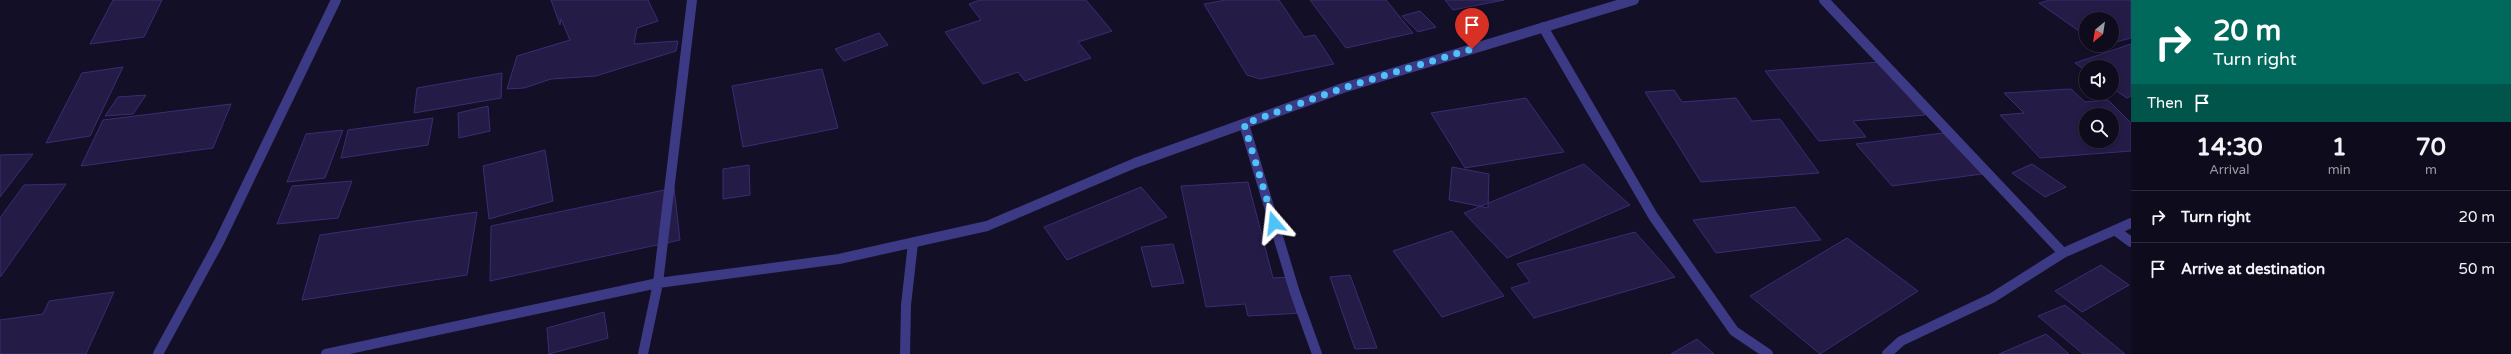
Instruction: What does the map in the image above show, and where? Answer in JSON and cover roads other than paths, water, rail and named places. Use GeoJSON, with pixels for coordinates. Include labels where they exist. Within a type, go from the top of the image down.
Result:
{"type":"FeatureCollection","features":[{"type":"Feature","properties":{"kind":"street"},"geometry":{"type":"LineString","coordinates":[[158,354],[219,242],[336,0]]}},
{"type":"Feature","properties":{"kind":"street"},"geometry":{"type":"LineString","coordinates":[[643,354],[658,283],[692,0]]}},
{"type":"Feature","properties":{"kind":"street"},"geometry":{"type":"LineString","coordinates":[[326,354],[658,283],[839,259],[987,226],[1135,163],[1343,88],[1634,0]]}},
{"type":"Feature","properties":{"kind":"street"},"geometry":{"type":"LineString","coordinates":[[1824,0],[2063,253]]}},
{"type":"Feature","properties":{"kind":"street"},"geometry":{"type":"LineString","coordinates":[[1543,27],[1658,222],[1734,331],[1768,354]]}},
{"type":"Feature","properties":{"kind":"street"},"geometry":{"type":"LineString","coordinates":[[1244,124],[1295,293],[1317,354]]}},
{"type":"Feature","properties":{"kind":"street"},"geometry":{"type":"LineString","coordinates":[[1887,354],[1901,340],[1992,298],[2063,253],[2116,231],[2131,223]]}},
{"type":"Feature","properties":{"kind":"street"},"geometry":{"type":"LineString","coordinates":[[2116,231],[2131,242]]}},
{"type":"Feature","properties":{"kind":"street"},"geometry":{"type":"LineString","coordinates":[[905,354],[906,305],[913,243]]}}]}
